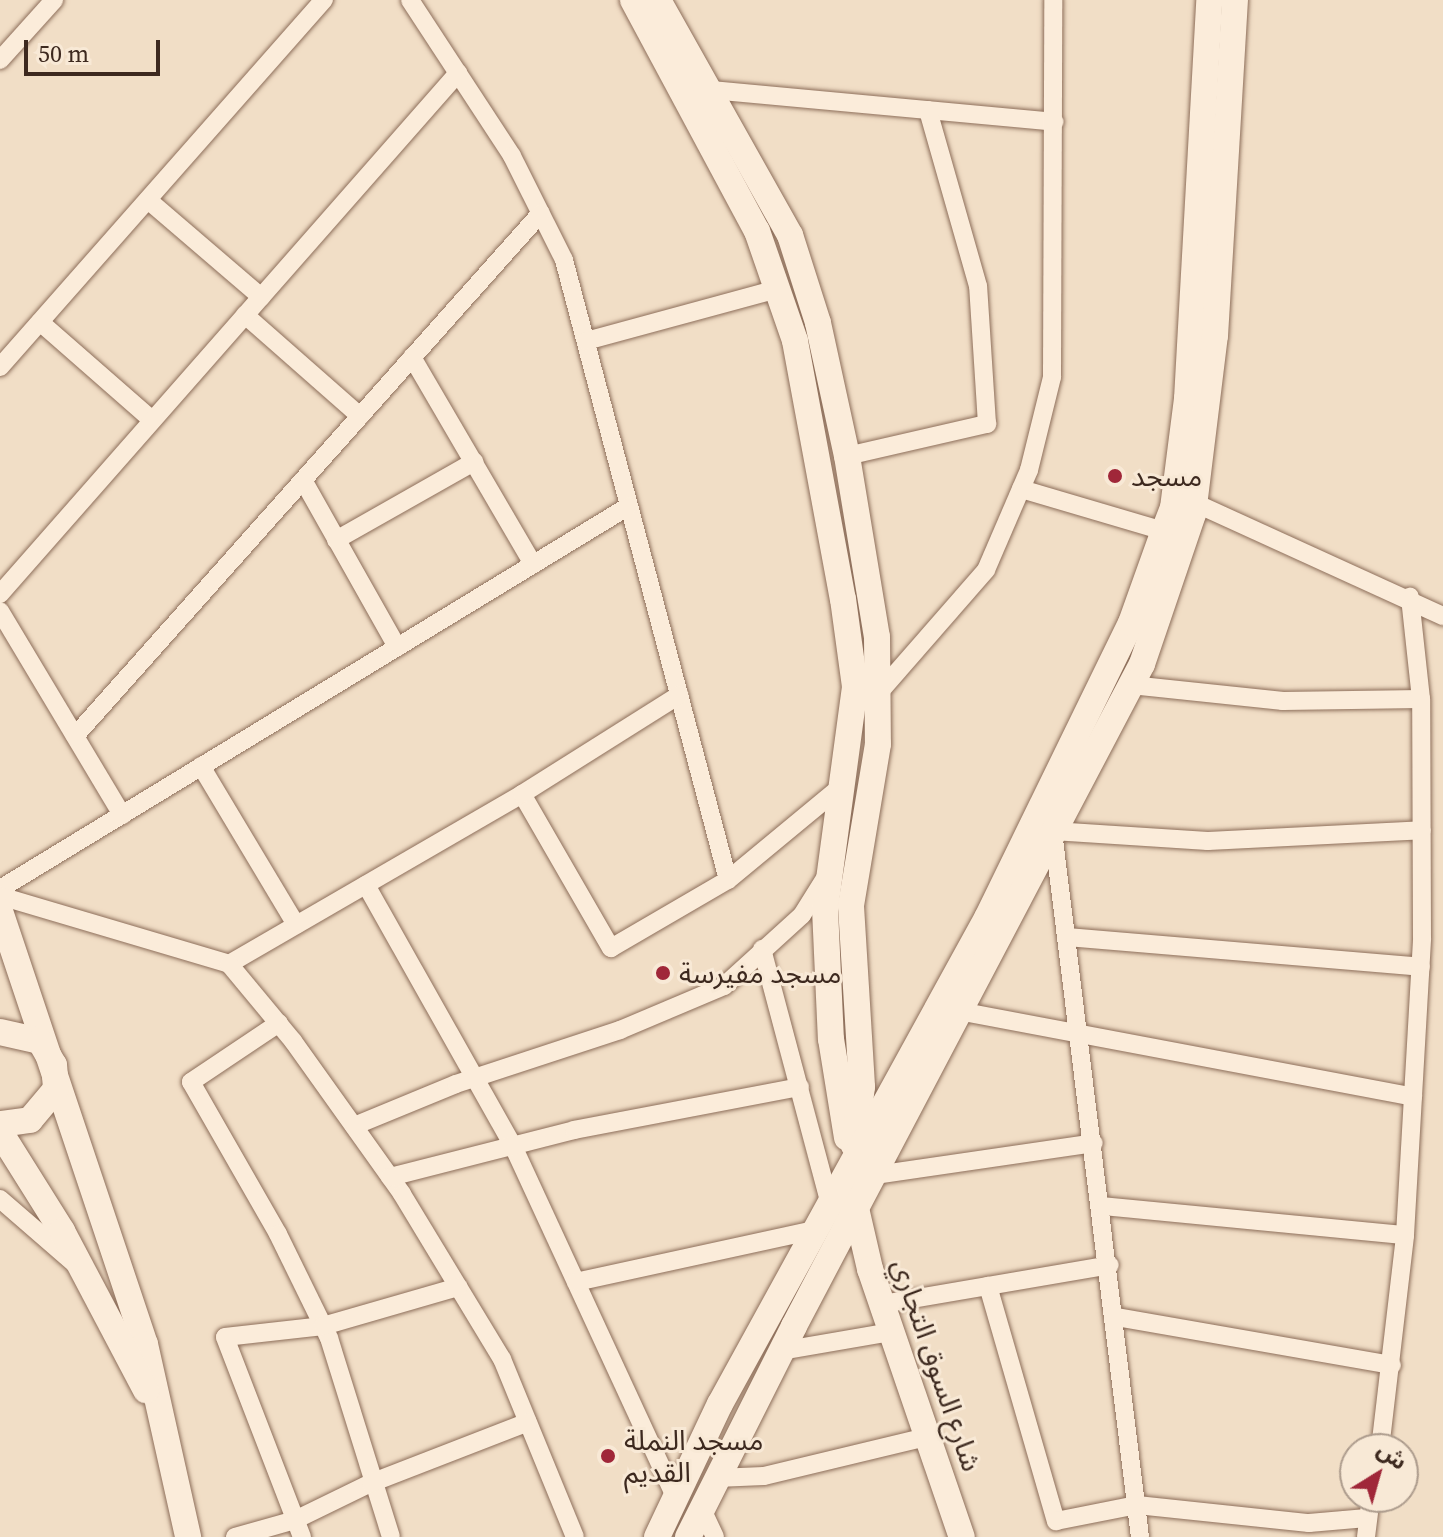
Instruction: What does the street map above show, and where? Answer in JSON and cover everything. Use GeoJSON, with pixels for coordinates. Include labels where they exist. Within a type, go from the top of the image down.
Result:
{"type":"FeatureCollection","features":[{"type":"Feature","properties":{"kind":"street"},"geometry":{"type":"LineString","coordinates":[[0,60],[54,0]]}},
{"type":"Feature","properties":{"kind":"street"},"geometry":{"type":"LineString","coordinates":[[0,367],[324,0]]}},
{"type":"Feature","properties":{"kind":"street"},"geometry":{"type":"LineString","coordinates":[[410,0],[512,156],[564,260],[728,880]]}},
{"type":"Feature","properties":{"kind":"street"},"geometry":{"type":"LineString","coordinates":[[633,0],[751,218],[795,341],[843,599],[855,687],[825,909],[831,1039],[853,1158],[875,1175],[1094,1143]]}},
{"type":"Feature","properties":{"kind":"street"},"geometry":{"type":"LineString","coordinates":[[658,0],[712,90],[790,235],[818,323],[847,456],[877,637],[878,744],[851,906],[862,1087],[853,1158]]}},
{"type":"Feature","properties":{"kind":"street"},"geometry":{"type":"LineString","coordinates":[[877,695],[986,570],[1021,489],[1052,377],[1053,0]]}},
{"type":"Feature","properties":{"kind":"street"},"geometry":{"type":"LineString","coordinates":[[657,1537],[675,1496],[829,1201],[987,918],[1082,730],[1131,623],[1173,508],[1187,399],[1209,0]]}},
{"type":"Feature","properties":{"kind":"street"},"geometry":{"type":"LineString","coordinates":[[688,1537],[780,1351],[856,1212],[1131,685],[1195,503],[1215,336],[1235,0]]}},
{"type":"Feature","properties":{"kind":"street"},"geometry":{"type":"LineString","coordinates":[[0,42],[19,38]]}},
{"type":"Feature","properties":{"kind":"street"},"geometry":{"type":"LineString","coordinates":[[0,594],[458,73]]}},
{"type":"Feature","properties":{"kind":"street"},"geometry":{"type":"LineString","coordinates":[[712,90],[1055,122]]}},
{"type":"Feature","properties":{"kind":"street"},"geometry":{"type":"LineString","coordinates":[[847,456],[987,424],[978,286],[928,110]]}},
{"type":"Feature","properties":{"kind":"street"},"geometry":{"type":"LineString","coordinates":[[148,200],[261,297]]}},
{"type":"Feature","properties":{"kind":"street"},"geometry":{"type":"LineString","coordinates":[[75,736],[541,213]]}},
{"type":"Feature","properties":{"kind":"street"},"geometry":{"type":"LineString","coordinates":[[586,341],[777,289]]}},
{"type":"Feature","properties":{"kind":"street"},"geometry":{"type":"LineString","coordinates":[[245,315],[360,416]]}},
{"type":"Feature","properties":{"kind":"street"},"geometry":{"type":"LineString","coordinates":[[40,322],[152,420]]}},
{"type":"Feature","properties":{"kind":"street"},"geometry":{"type":"LineString","coordinates":[[412,357],[533,564]]}},
{"type":"Feature","properties":{"kind":"street"},"geometry":{"type":"LineString","coordinates":[[336,540],[474,462]]}},
{"type":"Feature","properties":{"kind":"street"},"geometry":{"type":"LineString","coordinates":[[303,480],[397,647]]}},
{"type":"Feature","properties":{"kind":"street"},"geometry":{"type":"LineString","coordinates":[[1021,489],[1164,531]]}},
{"type":"Feature","properties":{"kind":"street"},"geometry":{"type":"LineString","coordinates":[[1195,503],[1410,597],[1443,616]]}},
{"type":"Feature","properties":{"kind":"street"},"geometry":{"type":"LineString","coordinates":[[0,889],[629,506]]}},
{"type":"Feature","properties":{"kind":"street"},"geometry":{"type":"LineString","coordinates":[[1382,1433],[1405,1235],[1421,967],[1421,699],[1410,597]]}},
{"type":"Feature","properties":{"kind":"street"},"geometry":{"type":"LineString","coordinates":[[0,611],[122,815]]}},
{"type":"Feature","properties":{"kind":"street"},"geometry":{"type":"LineString","coordinates":[[1131,685],[1283,701],[1421,699]]}},
{"type":"Feature","properties":{"kind":"street"},"geometry":{"type":"LineString","coordinates":[[229,964],[522,794],[679,695]]}},
{"type":"Feature","properties":{"kind":"street"},"geometry":{"type":"LineString","coordinates":[[201,766],[296,925]]}},
{"type":"Feature","properties":{"kind":"street"},"geometry":{"type":"LineString","coordinates":[[522,794],[611,948],[728,880],[844,784]]}},
{"type":"Feature","properties":{"kind":"street"},"geometry":{"type":"LineString","coordinates":[[1053,831],[1208,841],[1422,830]]}},
{"type":"Feature","properties":{"kind":"street"},"geometry":{"type":"LineString","coordinates":[[1053,831],[1110,1265],[1140,1537]]}},
{"type":"Feature","properties":{"kind":"street"},"geometry":{"type":"LineString","coordinates":[[354,1126],[474,1078],[724,986],[802,915],[831,867]]}},
{"type":"Feature","properties":{"kind":"street"},"geometry":{"type":"LineString","coordinates":[[366,885],[513,1146],[675,1496]]}},
{"type":"Feature","properties":{"kind":"street"},"geometry":{"type":"LineString","coordinates":[[0,896],[229,964],[279,1023],[390,1177],[502,1359],[575,1537]]}},
{"type":"Feature","properties":{"kind":"street"},"geometry":{"type":"LineString","coordinates":[[0,911],[145,1344],[188,1537]]}},
{"type":"Feature","properties":{"kind":"street"},"geometry":{"type":"LineString","coordinates":[[1067,937],[1421,967]]}},
{"type":"Feature","properties":{"kind":"street"},"geometry":{"type":"LineString","coordinates":[[762,949],[829,1201]]}},
{"type":"Feature","properties":{"kind":"street"},"geometry":{"type":"LineString","coordinates":[[959,1011],[1080,1038],[1413,1097]]}},
{"type":"Feature","properties":{"kind":"street"},"geometry":{"type":"LineString","coordinates":[[279,1023],[191,1082],[278,1234],[323,1326],[371,1483],[391,1537]]}},
{"type":"Feature","properties":{"kind":"street"},"geometry":{"type":"LineString","coordinates":[[0,1032],[40,1041],[54,1065],[56,1089],[42,1112],[17,1124],[0,1124]]}},
{"type":"Feature","properties":{"kind":"street"},"geometry":{"type":"LineString","coordinates":[[390,1177],[513,1146],[800,1087]]}},
{"type":"Feature","properties":{"kind":"street"},"geometry":{"type":"LineString","coordinates":[[0,1132],[82,1270],[163,1422]]}},
{"type":"Feature","properties":{"kind":"street","name":"شارع السوق التجاري"},"geometry":{"type":"LineString","coordinates":[[853,1158],[856,1212],[882,1304],[962,1537]]}},
{"type":"Feature","properties":{"kind":"street"},"geometry":{"type":"LineString","coordinates":[[0,1199],[82,1270]]}},
{"type":"Feature","properties":{"kind":"street"},"geometry":{"type":"LineString","coordinates":[[1102,1206],[1405,1235]]}},
{"type":"Feature","properties":{"kind":"street"},"geometry":{"type":"LineString","coordinates":[[576,1282],[814,1230]]}},
{"type":"Feature","properties":{"kind":"street"},"geometry":{"type":"LineString","coordinates":[[882,1304],[1110,1265]]}},
{"type":"Feature","properties":{"kind":"street"},"geometry":{"type":"LineString","coordinates":[[988,1286],[1056,1521],[1137,1505],[1367,1528]]}},
{"type":"Feature","properties":{"kind":"street"},"geometry":{"type":"LineString","coordinates":[[298,1528],[225,1337],[323,1326],[458,1287]]}},
{"type":"Feature","properties":{"kind":"street"},"geometry":{"type":"LineString","coordinates":[[1116,1317],[1392,1365]]}},
{"type":"Feature","properties":{"kind":"street"},"geometry":{"type":"LineString","coordinates":[[780,1351],[891,1332]]}},
{"type":"Feature","properties":{"kind":"street"},"geometry":{"type":"LineString","coordinates":[[235,1537],[298,1528],[371,1483],[528,1422]]}},
{"type":"Feature","properties":{"kind":"street"},"geometry":{"type":"LineString","coordinates":[[716,1478],[764,1476],[927,1437]]}},
{"type":"Feature","properties":{"kind":"street"},"geometry":{"type":"LineString","coordinates":[[701,1507],[715,1537]]}},
{"type":"Feature","properties":{"kind":"place","name":"مسجد"},"geometry":{"type":"Point","coordinates":[1115,476]}},
{"type":"Feature","properties":{"kind":"place","name":"مسجد مفيرسة"},"geometry":{"type":"Point","coordinates":[663,973]}},
{"type":"Feature","properties":{"kind":"place","name":"مسجد النملة القديم"},"geometry":{"type":"Point","coordinates":[608,1456]}}]}
